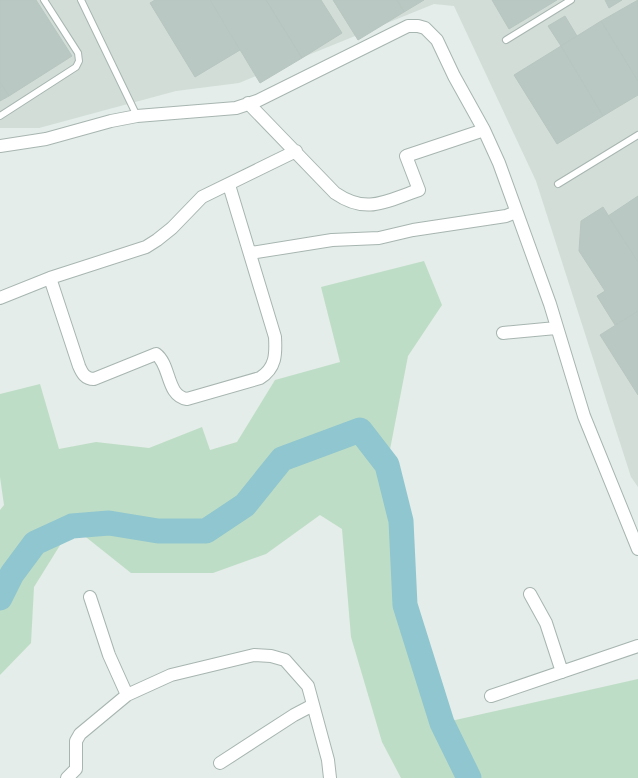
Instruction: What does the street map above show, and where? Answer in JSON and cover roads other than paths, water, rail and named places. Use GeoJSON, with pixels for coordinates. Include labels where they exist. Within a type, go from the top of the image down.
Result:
{"type":"FeatureCollection","features":[{"type":"Feature","properties":{"kind":"street"},"geometry":{"type":"LineString","coordinates":[[0,146],[46,139],[111,121],[137,116],[236,108],[257,101],[408,26],[425,28],[437,40],[454,76],[484,130],[499,163],[550,304],[556,328],[584,416],[638,549]]}},
{"type":"Feature","properties":{"kind":"street"},"geometry":{"type":"LineString","coordinates":[[248,103],[335,193],[347,201],[359,205],[371,205],[419,190],[406,156],[484,130]]}},
{"type":"Feature","properties":{"kind":"street"},"geometry":{"type":"LineString","coordinates":[[0,298],[50,278],[146,247],[172,228],[202,197],[296,151]]}},
{"type":"Feature","properties":{"kind":"street"},"geometry":{"type":"LineString","coordinates":[[50,278],[79,366],[85,377],[94,379],[156,354],[162,360],[179,398],[187,400],[260,378],[268,373],[272,367],[275,358],[275,337],[251,253],[229,185]]}},
{"type":"Feature","properties":{"kind":"street"},"geometry":{"type":"LineString","coordinates":[[251,253],[332,240],[379,238],[420,229],[506,216],[516,212]]}},
{"type":"Feature","properties":{"kind":"street"},"geometry":{"type":"LineString","coordinates":[[503,333],[556,328]]}},
{"type":"Feature","properties":{"kind":"street"},"geometry":{"type":"LineString","coordinates":[[530,594],[546,623],[562,672]]}},
{"type":"Feature","properties":{"kind":"street"},"geometry":{"type":"LineString","coordinates":[[90,597],[109,655],[127,695]]}},
{"type":"Feature","properties":{"kind":"street"},"geometry":{"type":"LineString","coordinates":[[491,696],[638,646]]}},
{"type":"Feature","properties":{"kind":"street"},"geometry":{"type":"LineString","coordinates":[[67,778],[76,768],[76,747],[80,734],[127,695],[171,676],[254,655],[271,656],[285,660],[308,686],[328,760],[330,778]]}},
{"type":"Feature","properties":{"kind":"street"},"geometry":{"type":"LineString","coordinates":[[220,763],[294,715],[313,705]]}},
{"type":"Feature","properties":{"kind":"lane"},"geometry":{"type":"LineString","coordinates":[[0,116],[76,66],[79,61],[78,52],[44,0]]}},
{"type":"Feature","properties":{"kind":"lane"},"geometry":{"type":"LineString","coordinates":[[80,0],[137,116]]}},
{"type":"Feature","properties":{"kind":"lane"},"geometry":{"type":"LineString","coordinates":[[506,40],[570,0]]}},
{"type":"Feature","properties":{"kind":"lane"},"geometry":{"type":"LineString","coordinates":[[558,184],[638,135]]}},
{"type":"Feature","properties":{"kind":"waterway"},"geometry":{"type":"LineString","coordinates":[[0,598],[12,574],[35,543],[72,526],[109,523],[158,531],[206,531],[245,505],[282,459],[360,430],[387,465],[401,521],[405,605],[442,723],[469,778]]}}]}
